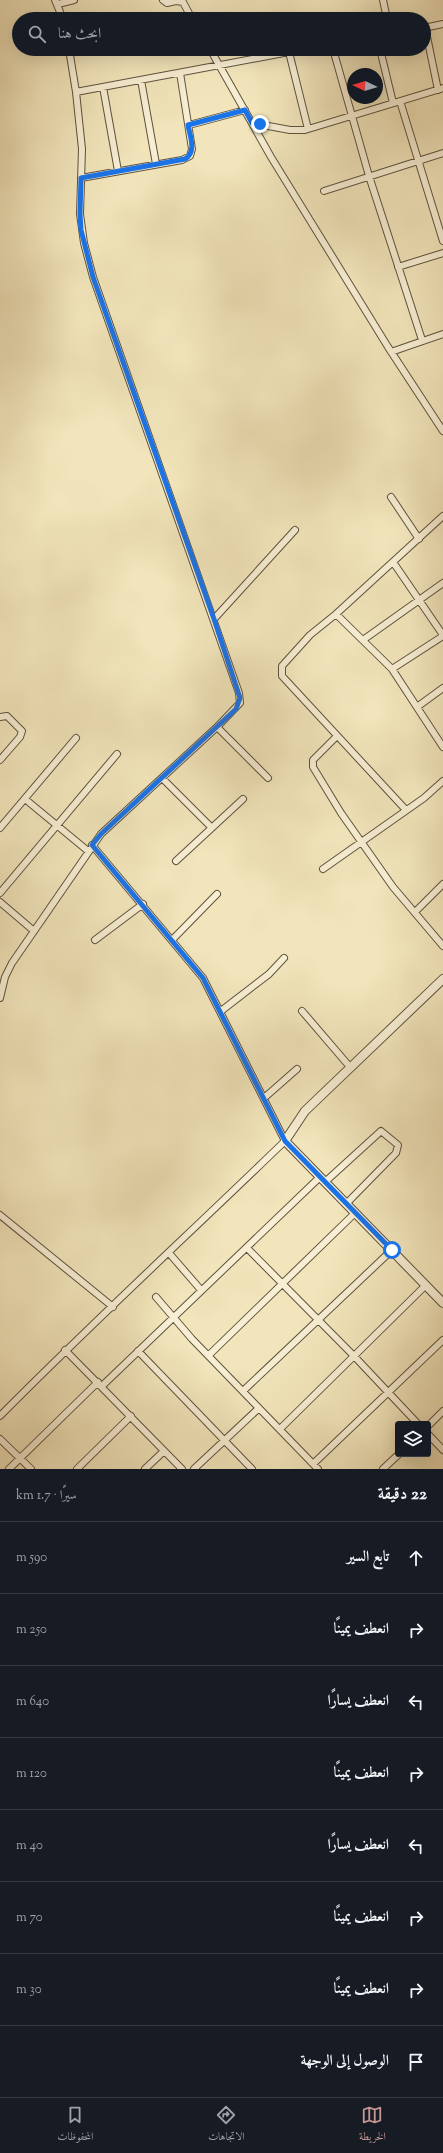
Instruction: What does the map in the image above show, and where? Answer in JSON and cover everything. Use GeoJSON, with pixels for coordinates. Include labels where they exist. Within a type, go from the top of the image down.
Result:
{"type":"FeatureCollection","features":[{"type":"Feature","properties":{"kind":"street"},"geometry":{"type":"LineString","coordinates":[[60,12],[56,2],[74,0]]}},
{"type":"Feature","properties":{"kind":"street"},"geometry":{"type":"LineString","coordinates":[[163,0],[167,3],[176,1],[183,2],[188,12]]}},
{"type":"Feature","properties":{"kind":"street"},"geometry":{"type":"LineString","coordinates":[[383,0],[386,12]]}},
{"type":"Feature","properties":{"kind":"street"},"geometry":{"type":"LineString","coordinates":[[431,27],[443,24]]}},
{"type":"Feature","properties":{"kind":"street"},"geometry":{"type":"LineString","coordinates":[[252,123],[290,130],[308,129],[441,89],[431,53]]}},
{"type":"Feature","properties":{"kind":"street"},"geometry":{"type":"LineString","coordinates":[[0,998],[5,977],[92,845],[101,834],[238,707],[240,698],[214,619],[93,277],[81,230],[82,149],[71,56]]}},
{"type":"Feature","properties":{"kind":"street"},"geometry":{"type":"LineString","coordinates":[[214,56],[252,123],[391,352],[443,431]]}},
{"type":"Feature","properties":{"kind":"street"},"geometry":{"type":"LineString","coordinates":[[76,92],[220,66],[266,56]]}},
{"type":"Feature","properties":{"kind":"street"},"geometry":{"type":"LineString","coordinates":[[290,56],[308,129]]}},
{"type":"Feature","properties":{"kind":"street"},"geometry":{"type":"LineString","coordinates":[[335,56],[350,116],[422,340]]}},
{"type":"Feature","properties":{"kind":"street"},"geometry":{"type":"LineString","coordinates":[[382,56],[396,102],[419,160],[443,240]]}},
{"type":"Feature","properties":{"kind":"street"},"geometry":{"type":"LineString","coordinates":[[81,178],[182,160],[190,156],[192,149],[180,73]]}},
{"type":"Feature","properties":{"kind":"street"},"geometry":{"type":"LineString","coordinates":[[141,80],[156,164]]}},
{"type":"Feature","properties":{"kind":"street"},"geometry":{"type":"LineString","coordinates":[[103,87],[118,172]]}},
{"type":"Feature","properties":{"kind":"street"},"geometry":{"type":"LineString","coordinates":[[188,125],[245,110]]}},
{"type":"Feature","properties":{"kind":"street"},"geometry":{"type":"LineString","coordinates":[[324,191],[443,153]]}},
{"type":"Feature","properties":{"kind":"street"},"geometry":{"type":"LineString","coordinates":[[398,267],[443,253]]}},
{"type":"Feature","properties":{"kind":"street"},"geometry":{"type":"LineString","coordinates":[[391,352],[443,334]]}},
{"type":"Feature","properties":{"kind":"street"},"geometry":{"type":"LineString","coordinates":[[391,497],[419,539]]}},
{"type":"Feature","properties":{"kind":"street"},"geometry":{"type":"LineString","coordinates":[[406,810],[287,682],[281,671],[282,666],[310,635],[336,614],[443,516]]}},
{"type":"Feature","properties":{"kind":"street"},"geometry":{"type":"LineString","coordinates":[[214,619],[295,530]]}},
{"type":"Feature","properties":{"kind":"street"},"geometry":{"type":"LineString","coordinates":[[392,669],[443,636],[393,562]]}},
{"type":"Feature","properties":{"kind":"street"},"geometry":{"type":"LineString","coordinates":[[363,640],[443,583]]}},
{"type":"Feature","properties":{"kind":"street"},"geometry":{"type":"LineString","coordinates":[[336,614],[392,669],[442,744]]}},
{"type":"Feature","properties":{"kind":"street"},"geometry":{"type":"LineString","coordinates":[[417,707],[443,688]]}},
{"type":"Feature","properties":{"kind":"street"},"geometry":{"type":"LineString","coordinates":[[0,717],[7,716],[22,731],[20,737],[0,760]]}},
{"type":"Feature","properties":{"kind":"street"},"geometry":{"type":"LineString","coordinates":[[217,727],[268,778]]}},
{"type":"Feature","properties":{"kind":"street"},"geometry":{"type":"LineString","coordinates":[[336,736],[312,763],[341,813],[393,887],[443,946]]}},
{"type":"Feature","properties":{"kind":"street"},"geometry":{"type":"LineString","coordinates":[[0,828],[76,738]]}},
{"type":"Feature","properties":{"kind":"street"},"geometry":{"type":"LineString","coordinates":[[0,893],[117,754]]}},
{"type":"Feature","properties":{"kind":"street"},"geometry":{"type":"LineString","coordinates":[[162,778],[212,828]]}},
{"type":"Feature","properties":{"kind":"street"},"geometry":{"type":"LineString","coordinates":[[323,869],[424,798],[443,781]]}},
{"type":"Feature","properties":{"kind":"street"},"geometry":{"type":"LineString","coordinates":[[25,799],[88,851]]}},
{"type":"Feature","properties":{"kind":"street"},"geometry":{"type":"LineString","coordinates":[[176,861],[243,799]]}},
{"type":"Feature","properties":{"kind":"street"},"geometry":{"type":"LineString","coordinates":[[92,845],[173,939],[203,978],[221,1011],[285,1141],[443,1303]]}},
{"type":"Feature","properties":{"kind":"street"},"geometry":{"type":"LineString","coordinates":[[415,912],[443,884]]}},
{"type":"Feature","properties":{"kind":"street"},"geometry":{"type":"LineString","coordinates":[[173,939],[217,894]]}},
{"type":"Feature","properties":{"kind":"street"},"geometry":{"type":"LineString","coordinates":[[0,902],[34,931]]}},
{"type":"Feature","properties":{"kind":"street"},"geometry":{"type":"LineString","coordinates":[[96,940],[143,904]]}},
{"type":"Feature","properties":{"kind":"street"},"geometry":{"type":"LineString","coordinates":[[221,1011],[269,974],[284,958]]}},
{"type":"Feature","properties":{"kind":"street"},"geometry":{"type":"LineString","coordinates":[[0,971],[5,977]]}},
{"type":"Feature","properties":{"kind":"street"},"geometry":{"type":"LineString","coordinates":[[0,1416],[65,1350],[113,1307],[285,1141],[305,1111],[350,1066],[443,979]]}},
{"type":"Feature","properties":{"kind":"street"},"geometry":{"type":"LineString","coordinates":[[302,1011],[350,1066]]}},
{"type":"Feature","properties":{"kind":"street"},"geometry":{"type":"LineString","coordinates":[[264,1098],[297,1068]]}},
{"type":"Feature","properties":{"kind":"street"},"geometry":{"type":"LineString","coordinates":[[9,1469],[100,1384],[138,1351],[201,1290],[322,1180],[382,1131],[398,1145],[396,1153],[346,1204]]}},
{"type":"Feature","properties":{"kind":"street"},"geometry":{"type":"LineString","coordinates":[[209,1355],[355,1213]]}},
{"type":"Feature","properties":{"kind":"street"},"geometry":{"type":"LineString","coordinates":[[0,1215],[113,1307]]}},
{"type":"Feature","properties":{"kind":"street"},"geometry":{"type":"LineString","coordinates":[[247,1248],[316,1320],[354,1356],[415,1421]]}},
{"type":"Feature","properties":{"kind":"street"},"geometry":{"type":"LineString","coordinates":[[244,1391],[316,1320],[392,1250]]}},
{"type":"Feature","properties":{"kind":"street"},"geometry":{"type":"LineString","coordinates":[[169,1253],[201,1290]]}},
{"type":"Feature","properties":{"kind":"street"},"geometry":{"type":"LineString","coordinates":[[280,1429],[426,1285]]}},
{"type":"Feature","properties":{"kind":"street"},"geometry":{"type":"LineString","coordinates":[[156,1297],[172,1317],[316,1467],[388,1393],[443,1340]]}},
{"type":"Feature","properties":{"kind":"street"},"geometry":{"type":"LineString","coordinates":[[65,1350],[182,1469]]}},
{"type":"Feature","properties":{"kind":"street"},"geometry":{"type":"LineString","coordinates":[[138,1351],[252,1469]]}},
{"type":"Feature","properties":{"kind":"street"},"geometry":{"type":"LineString","coordinates":[[194,1469],[259,1408]]}},
{"type":"Feature","properties":{"kind":"street"},"geometry":{"type":"LineString","coordinates":[[431,1423],[443,1411]]}},
{"type":"Feature","properties":{"kind":"street"},"geometry":{"type":"LineString","coordinates":[[77,1469],[131,1416]]}},
{"type":"Feature","properties":{"kind":"street"},"geometry":{"type":"LineString","coordinates":[[431,1437],[443,1450]]}},
{"type":"Feature","properties":{"kind":"street"},"geometry":{"type":"LineString","coordinates":[[0,1439],[31,1469]]}},
{"type":"Feature","properties":{"kind":"street"},"geometry":{"type":"LineString","coordinates":[[145,1469],[164,1451]]}},
{"type":"Feature","properties":{"kind":"street"},"geometry":{"type":"LineString","coordinates":[[383,1469],[395,1457]]}},
{"type":"Feature","properties":{"kind":"route"},"geometry":{"type":"LineString","coordinates":[[260,124],[252,123],[245,110],[188,125],[192,153],[185,159],[81,178],[81,230],[93,277],[214,619],[240,698],[240,703],[236,709],[101,834],[92,845],[173,939],[208,985],[285,1141],[392,1250]]}}]}
